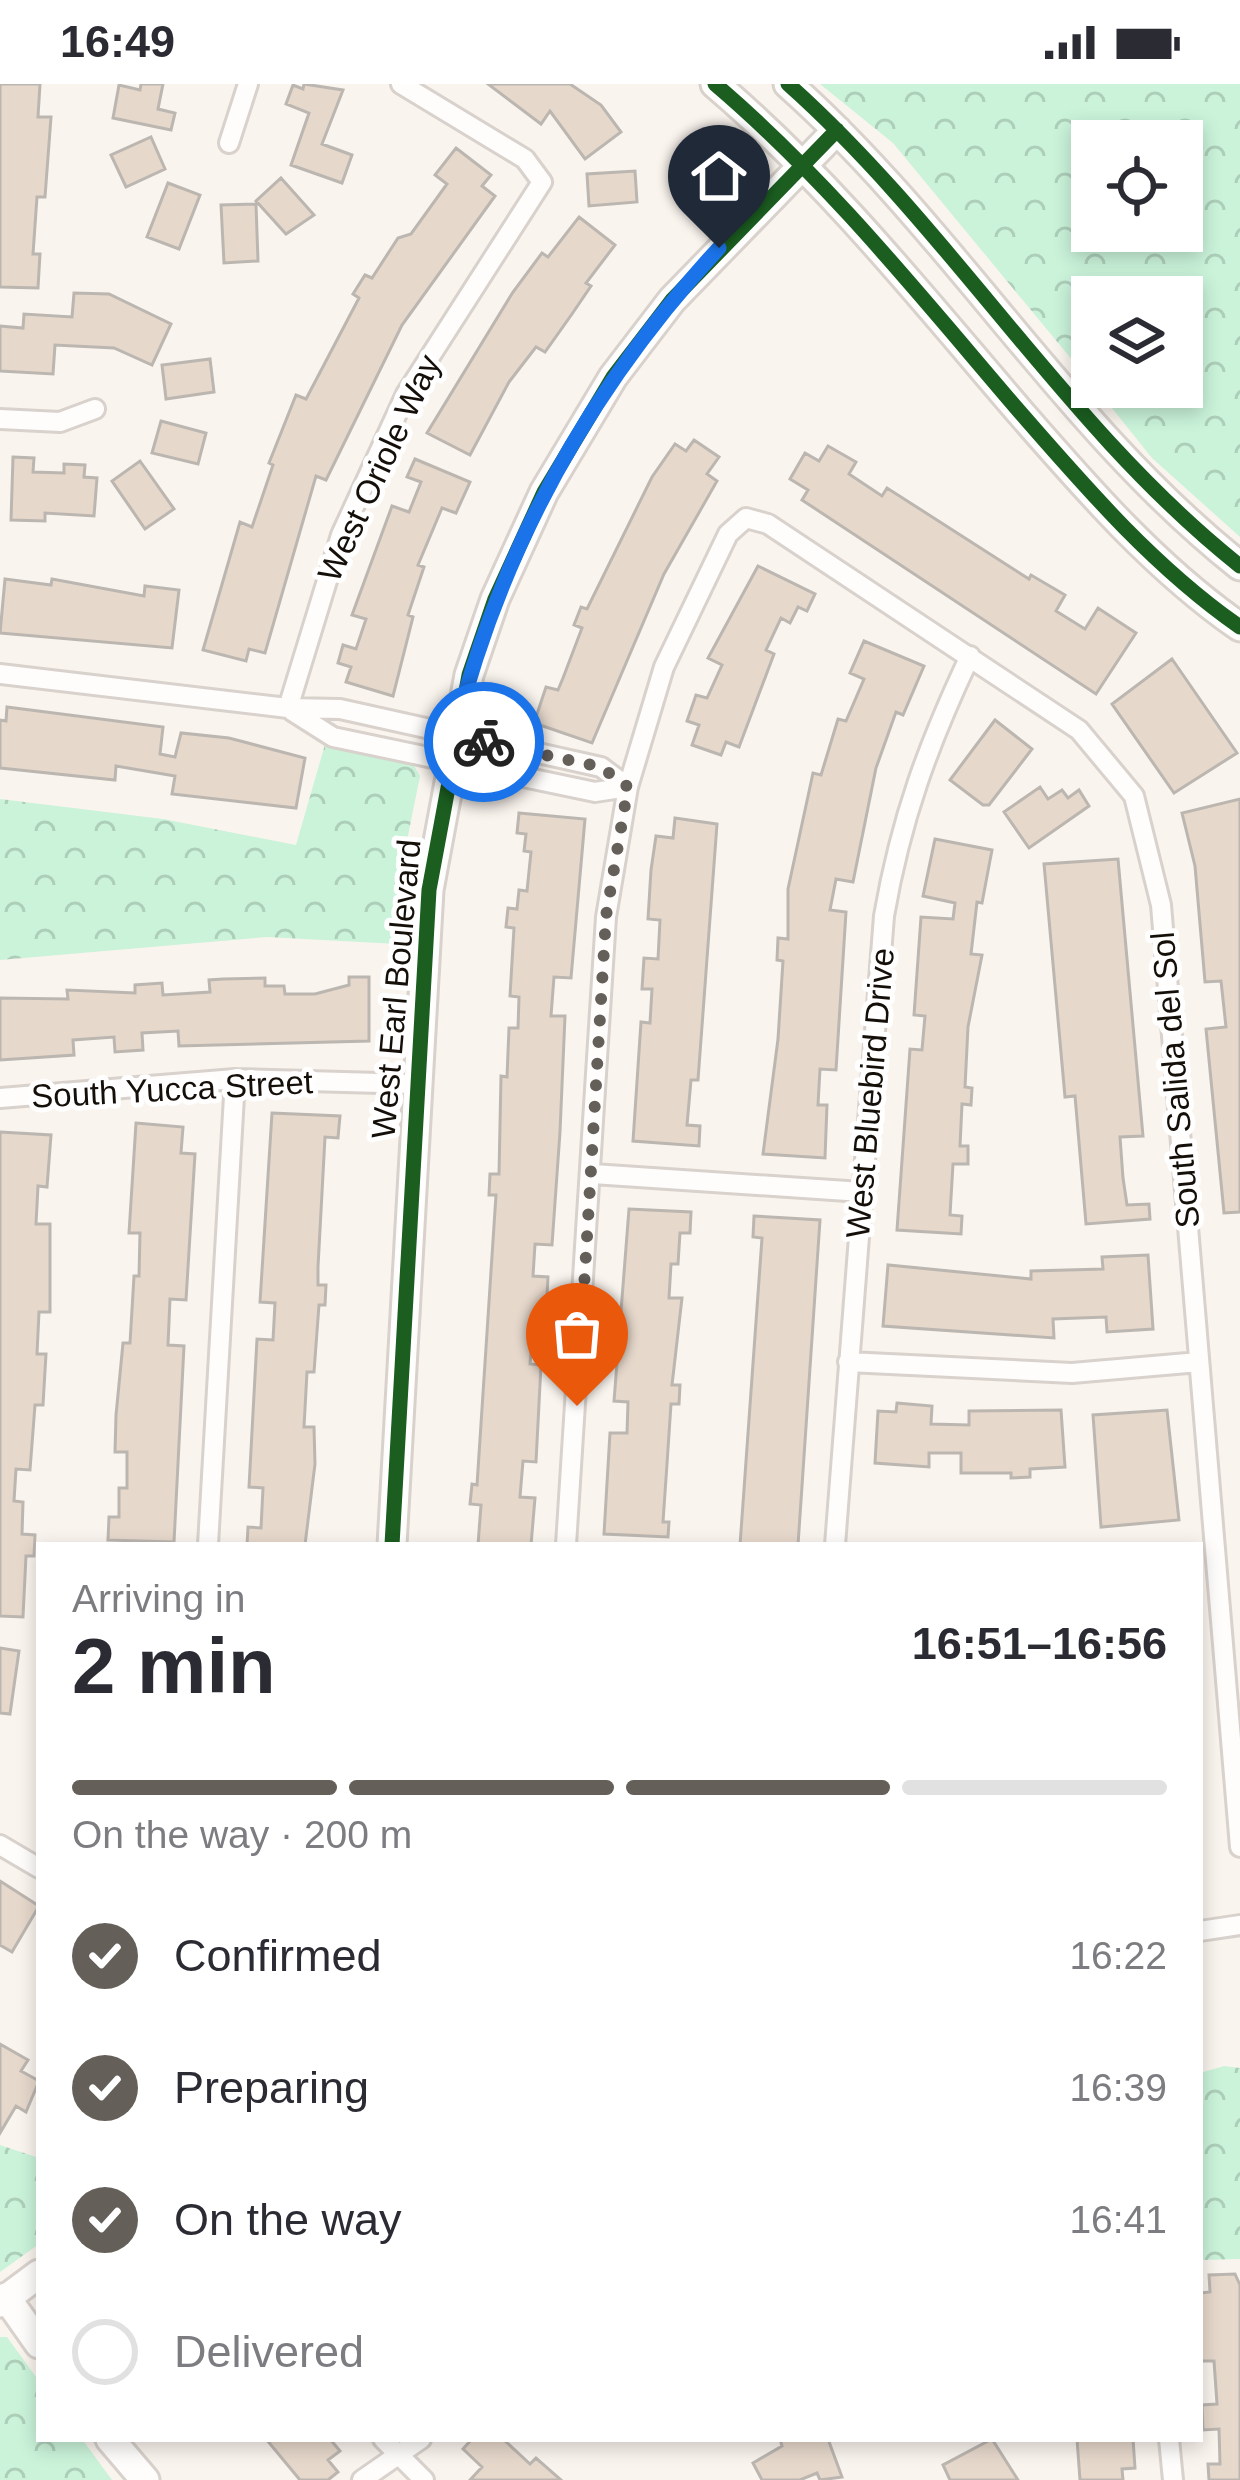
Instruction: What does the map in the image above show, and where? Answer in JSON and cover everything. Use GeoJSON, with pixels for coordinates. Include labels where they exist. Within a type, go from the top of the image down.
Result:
{"type":"FeatureCollection","features":[{"type":"Feature","properties":{"kind":"street"},"geometry":{"type":"LineString","coordinates":[[230,143],[248,84]]}},
{"type":"Feature","properties":{"kind":"street","name":"West Oriole Way"},"geometry":{"type":"LineString","coordinates":[[287,708],[340,535],[406,394],[542,182],[525,159],[401,84]]}},
{"type":"Feature","properties":{"kind":"street"},"geometry":{"type":"LineString","coordinates":[[715,84],[805,165],[1116,518],[1174,576],[1240,627]]}},
{"type":"Feature","properties":{"kind":"street"},"geometry":{"type":"LineString","coordinates":[[788,84],[838,130],[1139,474],[1194,530],[1240,566]]}},
{"type":"Feature","properties":{"kind":"street","name":"West Earl Boulevard"},"geometry":{"type":"LineString","coordinates":[[392,1542],[429,890],[452,749],[495,599],[544,492],[602,396],[672,300],[838,130]]}},
{"type":"Feature","properties":{"kind":"street"},"geometry":{"type":"LineString","coordinates":[[0,419],[60,422],[95,409]]}},
{"type":"Feature","properties":{"kind":"street","name":"South Salida del Sol"},"geometry":{"type":"LineString","coordinates":[[628,787],[664,667],[728,535],[746,518],[768,524],[1079,730],[1134,796],[1160,905],[1240,1847]]}},
{"type":"Feature","properties":{"kind":"street","name":"West Bluebird Drive"},"geometry":{"type":"LineString","coordinates":[[835,1542],[884,916],[898,834],[921,761],[970,656]]}},
{"type":"Feature","properties":{"kind":"street"},"geometry":{"type":"LineString","coordinates":[[0,674],[287,708],[340,709],[595,792],[628,787],[606,916],[566,1542]]}},
{"type":"Feature","properties":{"kind":"street"},"geometry":{"type":"LineString","coordinates":[[287,708],[334,736],[452,749]]}},
{"type":"Feature","properties":{"kind":"street"},"geometry":{"type":"LineString","coordinates":[[208,1542],[235,1079]]}},
{"type":"Feature","properties":{"kind":"street","name":"South Yucca Street"},"geometry":{"type":"LineString","coordinates":[[0,1098],[235,1079],[416,1084]]}},
{"type":"Feature","properties":{"kind":"street"},"geometry":{"type":"LineString","coordinates":[[593,1174],[862,1192]]}},
{"type":"Feature","properties":{"kind":"street"},"geometry":{"type":"LineString","coordinates":[[848,1362],[1072,1373],[1199,1362]]}},
{"type":"Feature","properties":{"kind":"street"},"geometry":{"type":"LineString","coordinates":[[0,1845],[36,1866]]}},
{"type":"Feature","properties":{"kind":"street"},"geometry":{"type":"LineString","coordinates":[[1203,1931],[1240,1925]]}},
{"type":"Feature","properties":{"kind":"street"},"geometry":{"type":"LineString","coordinates":[[36,2276],[3,2300],[36,2340]]}},
{"type":"Feature","properties":{"kind":"street"},"geometry":{"type":"LineString","coordinates":[[113,2442],[145,2480]]}},
{"type":"Feature","properties":{"kind":"street"},"geometry":{"type":"LineString","coordinates":[[385,2442],[424,2480]]}},
{"type":"Feature","properties":{"kind":"street"},"geometry":{"type":"LineString","coordinates":[[362,2480],[417,2442]]}},
{"type":"Feature","properties":{"kind":"street"},"geometry":{"type":"LineString","coordinates":[[1169,2442],[1173,2480]]}},
{"type":"Feature","properties":{"kind":"street"},"geometry":{"type":"LineString","coordinates":[[391,2480],[399,2457]]}},
{"type":"Feature","properties":{"kind":"green space"},"geometry":{"type":"Polygon","coordinates":[[[820,84],[1240,84],[1240,537],[1152,458],[1112,408],[1203,408],[1203,276],[1071,276],[1071,359],[893,143],[820,84]]]}},
{"type":"Feature","properties":{"kind":"green space"},"geometry":{"type":"Polygon","coordinates":[[[326,741],[412,762],[420,776],[397,890],[397,944],[267,937],[0,960],[0,799],[163,819],[296,845],[326,741]]]}},
{"type":"Feature","properties":{"kind":"green space"},"geometry":{"type":"Polygon","coordinates":[[[1224,2066],[1240,2068],[1240,2259],[1203,2260],[1203,2072],[1224,2066]]]}},
{"type":"Feature","properties":{"kind":"green space"},"geometry":{"type":"Polygon","coordinates":[[[0,2145],[36,2157],[36,2246],[0,2272],[0,2145]]]}},
{"type":"Feature","properties":{"kind":"green space"},"geometry":{"type":"Polygon","coordinates":[[[0,2337],[7,2337],[36,2377],[36,2442],[84,2442],[112,2480],[0,2480],[0,2337]]]}},
{"type":"Feature","properties":{"kind":"building"},"geometry":{"type":"Polygon","coordinates":[[[0,84],[40,84],[38,117],[51,117],[45,197],[37,197],[33,254],[40,254],[38,288],[0,287],[0,84]]]}},
{"type":"Feature","properties":{"kind":"building"},"geometry":{"type":"Polygon","coordinates":[[[141,84],[163,84],[158,109],[175,113],[171,130],[113,118],[119,85],[140,90],[141,84]]]}},
{"type":"Feature","properties":{"kind":"building"},"geometry":{"type":"Polygon","coordinates":[[[304,84],[343,90],[322,144],[352,155],[342,183],[291,165],[309,113],[286,104],[293,85],[303,89],[304,84]]]}},
{"type":"Feature","properties":{"kind":"building"},"geometry":{"type":"Polygon","coordinates":[[[488,84],[570,84],[601,105],[621,132],[585,159],[550,111],[541,124],[488,84]]]}},
{"type":"Feature","properties":{"kind":"building"},"geometry":{"type":"Polygon","coordinates":[[[151,137],[165,169],[126,187],[111,155],[151,137]]]}},
{"type":"Feature","properties":{"kind":"building"},"geometry":{"type":"Polygon","coordinates":[[[456,148],[491,175],[482,186],[495,196],[402,325],[326,480],[316,476],[265,653],[249,649],[246,661],[203,650],[240,522],[252,527],[273,465],[269,463],[296,395],[306,399],[359,298],[353,294],[365,275],[372,278],[398,238],[411,234],[447,184],[435,175],[456,148]]]}},
{"type":"Feature","properties":{"kind":"building"},"geometry":{"type":"Polygon","coordinates":[[[635,171],[637,202],[589,206],[587,174],[635,171]]]}},
{"type":"Feature","properties":{"kind":"building"},"geometry":{"type":"Polygon","coordinates":[[[281,178],[314,215],[286,234],[256,201],[281,178]]]}},
{"type":"Feature","properties":{"kind":"building"},"geometry":{"type":"Polygon","coordinates":[[[168,183],[200,195],[179,249],[147,237],[168,183]]]}},
{"type":"Feature","properties":{"kind":"building"},"geometry":{"type":"Polygon","coordinates":[[[256,204],[258,261],[224,263],[221,205],[256,204]]]}},
{"type":"Feature","properties":{"kind":"building"},"geometry":{"type":"Polygon","coordinates":[[[579,217],[615,245],[586,283],[591,286],[572,314],[545,352],[536,347],[509,382],[470,455],[427,433],[513,292],[542,253],[548,257],[579,217]]]}},
{"type":"Feature","properties":{"kind":"building"},"geometry":{"type":"Polygon","coordinates":[[[74,293],[109,294],[171,324],[152,365],[114,348],[55,345],[53,374],[0,371],[0,326],[23,328],[24,314],[72,317],[74,293]]]}},
{"type":"Feature","properties":{"kind":"building"},"geometry":{"type":"Polygon","coordinates":[[[210,359],[214,392],[166,399],[162,365],[210,359]]]}},
{"type":"Feature","properties":{"kind":"building"},"geometry":{"type":"Polygon","coordinates":[[[161,421],[206,433],[198,464],[152,453],[161,421]]]}},
{"type":"Feature","properties":{"kind":"building"},"geometry":{"type":"Polygon","coordinates":[[[694,440],[719,457],[707,474],[717,481],[664,574],[592,743],[534,723],[546,687],[558,690],[563,678],[582,628],[574,625],[581,607],[587,609],[652,477],[675,444],[686,451],[694,440]]]}},
{"type":"Feature","properties":{"kind":"building"},"geometry":{"type":"Polygon","coordinates":[[[828,446],[856,462],[849,474],[882,496],[887,488],[1029,579],[1031,575],[1065,595],[1056,611],[1085,629],[1098,608],[1136,633],[1096,694],[802,500],[808,490],[790,479],[805,453],[819,461],[828,446]]]}},
{"type":"Feature","properties":{"kind":"building"},"geometry":{"type":"Polygon","coordinates":[[[13,457],[34,458],[33,472],[64,473],[64,464],[85,465],[84,477],[97,478],[94,516],[45,513],[45,521],[11,520],[13,457]]]}},
{"type":"Feature","properties":{"kind":"building"},"geometry":{"type":"Polygon","coordinates":[[[415,459],[470,482],[456,513],[442,508],[418,565],[424,567],[408,615],[413,617],[393,696],[346,682],[351,667],[338,663],[343,645],[356,649],[366,619],[352,615],[392,506],[409,512],[421,482],[407,477],[415,459]]]}},
{"type":"Feature","properties":{"kind":"building"},"geometry":{"type":"Polygon","coordinates":[[[140,461],[174,509],[145,529],[112,481],[140,461]]]}},
{"type":"Feature","properties":{"kind":"building"},"geometry":{"type":"Polygon","coordinates":[[[758,566],[815,594],[807,611],[798,607],[790,623],[781,618],[766,650],[774,654],[739,747],[726,742],[721,755],[692,745],[699,725],[687,721],[696,695],[707,698],[722,665],[708,658],[758,566]]]}},
{"type":"Feature","properties":{"kind":"building"},"geometry":{"type":"Polygon","coordinates":[[[5,579],[51,585],[52,579],[144,596],[145,586],[179,590],[172,648],[0,633],[5,579]]]}},
{"type":"Feature","properties":{"kind":"building"},"geometry":{"type":"Polygon","coordinates":[[[864,641],[924,666],[903,715],[896,712],[876,768],[853,882],[836,879],[830,910],[846,912],[836,1070],[820,1069],[818,1105],[827,1105],[825,1158],[763,1154],[778,1039],[783,961],[777,960],[778,938],[788,939],[788,889],[813,773],[821,775],[838,719],[846,721],[864,679],[850,673],[864,641]]]}},
{"type":"Feature","properties":{"kind":"building"},"geometry":{"type":"Polygon","coordinates":[[[1172,659],[1237,753],[1174,793],[1112,704],[1172,659]]]}},
{"type":"Feature","properties":{"kind":"building"},"geometry":{"type":"Polygon","coordinates":[[[7,707],[163,727],[160,754],[175,757],[181,733],[229,738],[305,758],[296,808],[172,794],[175,776],[116,766],[115,780],[0,768],[0,720],[6,721],[7,707]]]}},
{"type":"Feature","properties":{"kind":"building"},"geometry":{"type":"Polygon","coordinates":[[[995,720],[1032,749],[989,805],[983,805],[950,780],[995,720]]]}},
{"type":"Feature","properties":{"kind":"building"},"geometry":{"type":"Polygon","coordinates":[[[1040,787],[1048,799],[1062,790],[1068,798],[1079,790],[1089,806],[1029,848],[1004,812],[1040,787]]]}},
{"type":"Feature","properties":{"kind":"building"},"geometry":{"type":"Polygon","coordinates":[[[1240,799],[1240,1212],[1224,1213],[1206,1029],[1226,1027],[1221,981],[1205,982],[1195,866],[1182,813],[1240,799]]]}},
{"type":"Feature","properties":{"kind":"building"},"geometry":{"type":"Polygon","coordinates":[[[519,813],[585,819],[571,978],[554,977],[551,1016],[565,1016],[552,1245],[535,1244],[533,1276],[548,1277],[545,1330],[533,1329],[530,1364],[541,1365],[536,1462],[523,1461],[520,1497],[535,1498],[531,1542],[478,1542],[481,1505],[470,1504],[472,1484],[477,1485],[496,1195],[489,1195],[490,1174],[499,1174],[501,1076],[507,1077],[509,1028],[518,1028],[519,997],[510,996],[514,928],[506,927],[508,908],[517,909],[519,890],[527,891],[531,852],[524,851],[526,834],[517,833],[519,813]]]}},
{"type":"Feature","properties":{"kind":"building"},"geometry":{"type":"Polygon","coordinates":[[[675,818],[717,824],[698,1080],[691,1080],[687,1125],[700,1126],[699,1146],[633,1141],[641,1022],[650,1023],[652,989],[642,989],[644,958],[658,959],[660,920],[648,919],[651,870],[656,836],[673,838],[675,818]]]}},
{"type":"Feature","properties":{"kind":"building"},"geometry":{"type":"Polygon","coordinates":[[[935,839],[992,850],[982,903],[977,902],[971,954],[982,955],[968,1027],[965,1087],[972,1088],[971,1105],[962,1104],[960,1146],[968,1146],[968,1164],[953,1164],[950,1215],[962,1216],[961,1234],[897,1230],[910,1049],[922,1050],[925,1016],[914,1015],[921,917],[953,919],[955,903],[923,896],[935,839]]]}},
{"type":"Feature","properties":{"kind":"building"},"geometry":{"type":"Polygon","coordinates":[[[1118,859],[1143,1136],[1120,1137],[1123,1178],[1127,1205],[1149,1204],[1150,1219],[1086,1224],[1075,1096],[1065,1097],[1044,864],[1118,859]]]}},
{"type":"Feature","properties":{"kind":"building"},"geometry":{"type":"Polygon","coordinates":[[[349,977],[369,977],[369,1041],[179,1046],[178,1031],[142,1033],[143,1050],[115,1052],[114,1037],[73,1040],[74,1055],[0,1060],[0,998],[68,999],[67,990],[135,993],[135,985],[162,983],[163,995],[210,992],[209,980],[265,978],[265,986],[284,986],[285,994],[315,994],[349,985],[349,977]]]}},
{"type":"Feature","properties":{"kind":"building"},"geometry":{"type":"Polygon","coordinates":[[[272,1113],[340,1116],[338,1138],[325,1137],[318,1285],[326,1285],[325,1305],[319,1305],[314,1372],[307,1372],[304,1427],[314,1427],[315,1464],[305,1542],[247,1542],[248,1527],[261,1528],[263,1488],[249,1487],[257,1339],[273,1340],[275,1303],[260,1302],[272,1113]]]}},
{"type":"Feature","properties":{"kind":"building"},"geometry":{"type":"Polygon","coordinates":[[[136,1123],[183,1127],[181,1153],[195,1154],[186,1300],[170,1299],[168,1345],[184,1346],[174,1542],[108,1540],[109,1517],[119,1517],[119,1488],[127,1488],[127,1452],[115,1452],[123,1343],[130,1343],[134,1276],[139,1276],[140,1233],[129,1233],[136,1123]]]}},
{"type":"Feature","properties":{"kind":"building"},"geometry":{"type":"Polygon","coordinates":[[[0,1132],[51,1135],[47,1187],[38,1186],[36,1224],[50,1224],[50,1312],[39,1312],[37,1354],[46,1354],[43,1405],[35,1405],[30,1470],[16,1469],[14,1501],[23,1502],[22,1534],[35,1535],[34,1556],[26,1556],[23,1617],[0,1616],[0,1132]]]}},
{"type":"Feature","properties":{"kind":"building"},"geometry":{"type":"Polygon","coordinates":[[[629,1209],[691,1212],[690,1233],[680,1233],[678,1264],[671,1264],[669,1298],[682,1298],[672,1385],[680,1385],[679,1404],[671,1404],[663,1522],[669,1522],[668,1537],[604,1534],[610,1433],[627,1433],[628,1402],[614,1401],[629,1209]]]}},
{"type":"Feature","properties":{"kind":"building"},"geometry":{"type":"Polygon","coordinates":[[[754,1216],[820,1220],[798,1542],[740,1542],[762,1238],[753,1237],[754,1216]]]}},
{"type":"Feature","properties":{"kind":"building"},"geometry":{"type":"Polygon","coordinates":[[[1148,1255],[1153,1329],[1107,1332],[1106,1317],[1053,1319],[1054,1338],[883,1326],[888,1265],[1031,1279],[1031,1271],[1103,1269],[1102,1257],[1148,1255]]]}},
{"type":"Feature","properties":{"kind":"building"},"geometry":{"type":"Polygon","coordinates":[[[897,1403],[932,1406],[931,1424],[969,1425],[969,1411],[1061,1410],[1065,1467],[1030,1469],[1030,1477],[1011,1478],[1011,1473],[961,1473],[961,1453],[929,1453],[929,1467],[875,1463],[878,1411],[896,1412],[897,1403]]]}},
{"type":"Feature","properties":{"kind":"building"},"geometry":{"type":"Polygon","coordinates":[[[1167,1410],[1179,1520],[1101,1527],[1093,1415],[1167,1410]]]}},
{"type":"Feature","properties":{"kind":"building"},"geometry":{"type":"Polygon","coordinates":[[[0,1648],[19,1651],[10,1714],[0,1713],[0,1648]]]}},
{"type":"Feature","properties":{"kind":"building"},"geometry":{"type":"Polygon","coordinates":[[[0,1881],[36,1904],[36,1911],[12,1952],[0,1945],[0,1881]]]}},
{"type":"Feature","properties":{"kind":"building"},"geometry":{"type":"Polygon","coordinates":[[[0,2044],[28,2060],[21,2071],[36,2079],[36,2088],[26,2112],[16,2106],[0,2133],[0,2044]]]}},
{"type":"Feature","properties":{"kind":"building"},"geometry":{"type":"Polygon","coordinates":[[[1235,2274],[1240,2285],[1240,2480],[1209,2480],[1208,2464],[1220,2464],[1219,2429],[1203,2430],[1203,2405],[1217,2404],[1214,2361],[1203,2361],[1203,2293],[1210,2292],[1209,2275],[1235,2274]]]}},
{"type":"Feature","properties":{"kind":"building"},"geometry":{"type":"Polygon","coordinates":[[[268,2442],[332,2442],[340,2451],[328,2460],[338,2472],[328,2480],[300,2480],[268,2442]]]}},
{"type":"Feature","properties":{"kind":"building"},"geometry":{"type":"Polygon","coordinates":[[[469,2442],[506,2442],[530,2464],[536,2458],[561,2480],[470,2480],[482,2467],[463,2449],[469,2442]]]}},
{"type":"Feature","properties":{"kind":"building"},"geometry":{"type":"Polygon","coordinates":[[[781,2442],[829,2442],[842,2477],[820,2480],[817,2473],[800,2480],[762,2480],[753,2463],[782,2446],[781,2442]]]}},
{"type":"Feature","properties":{"kind":"building"},"geometry":{"type":"Polygon","coordinates":[[[994,2442],[1018,2480],[950,2480],[943,2465],[994,2442]]]}},
{"type":"Feature","properties":{"kind":"building"},"geometry":{"type":"Polygon","coordinates":[[[1077,2442],[1133,2442],[1135,2468],[1122,2469],[1123,2480],[1080,2480],[1077,2442]]]}},
{"type":"Feature","properties":{"kind":"cycle path"},"geometry":{"type":"LineString","coordinates":[[715,84],[836,200],[1123,526],[1240,627]]}},
{"type":"Feature","properties":{"kind":"cycle path"},"geometry":{"type":"LineString","coordinates":[[788,84],[904,202],[1120,454],[1240,566]]}},
{"type":"Feature","properties":{"kind":"cycle path"},"geometry":{"type":"LineString","coordinates":[[392,1542],[429,890],[469,675],[495,599],[544,492],[613,377],[672,300],[837,130]]}},
{"type":"Feature","properties":{"kind":"way so far"},"geometry":{"type":"LineString","coordinates":[[484,742],[601,767],[628,787],[606,916],[577,1406]]}},
{"type":"Feature","properties":{"kind":"route"},"geometry":{"type":"LineString","coordinates":[[484,742],[454,735],[495,599],[544,492],[613,377],[719,248]]}}]}
